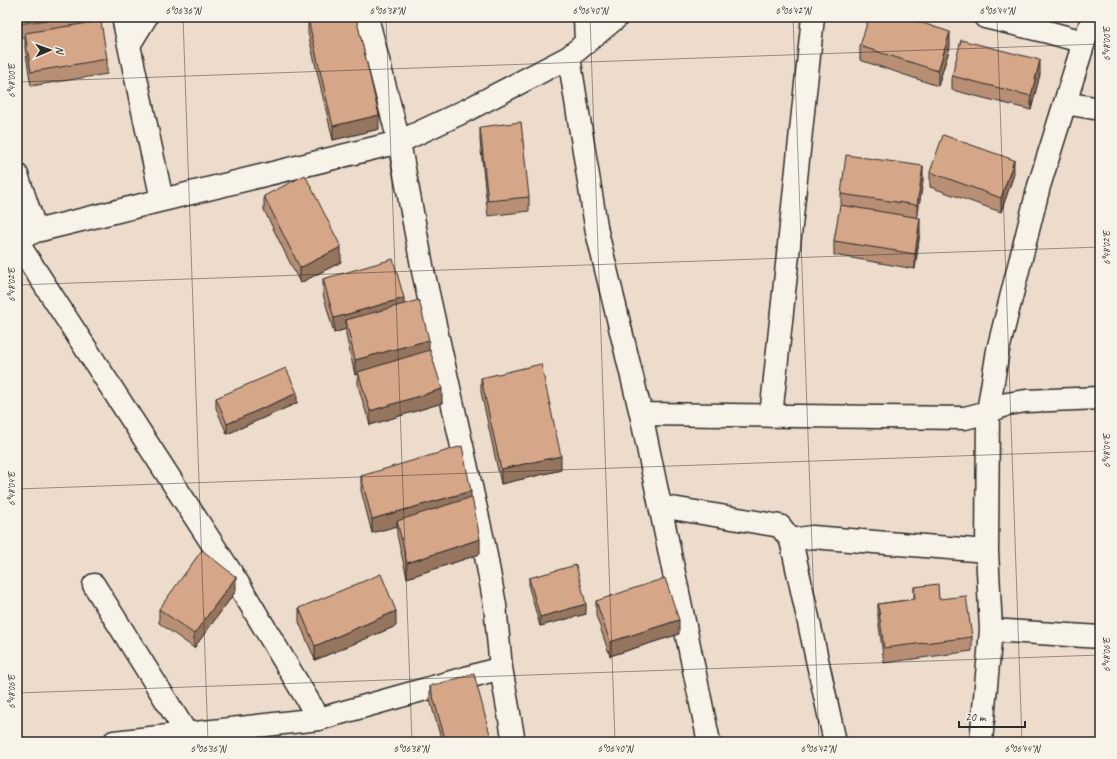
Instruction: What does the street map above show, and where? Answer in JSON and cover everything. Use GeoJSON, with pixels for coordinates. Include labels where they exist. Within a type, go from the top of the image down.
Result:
{"type":"FeatureCollection","features":[{"type":"Feature","properties":{"kind":"street"},"geometry":{"type":"LineString","coordinates":[[123,17],[162,200]]}},
{"type":"Feature","properties":{"kind":"street"},"geometry":{"type":"LineString","coordinates":[[128,45],[146,17]]}},
{"type":"Feature","properties":{"kind":"street"},"geometry":{"type":"LineString","coordinates":[[367,17],[399,142],[423,271],[484,545],[494,605],[501,668],[514,742]]}},
{"type":"Feature","properties":{"kind":"street"},"geometry":{"type":"LineString","coordinates":[[585,17],[586,43]]}},
{"type":"Feature","properties":{"kind":"street"},"geometry":{"type":"LineString","coordinates":[[17,175],[26,235],[399,142],[467,110],[569,57],[617,17]]}},
{"type":"Feature","properties":{"kind":"street"},"geometry":{"type":"LineString","coordinates":[[771,416],[813,17]]}},
{"type":"Feature","properties":{"kind":"street"},"geometry":{"type":"LineString","coordinates":[[985,17],[1084,42]]}},
{"type":"Feature","properties":{"kind":"street"},"geometry":{"type":"LineString","coordinates":[[981,742],[991,630],[988,551],[988,412],[998,350],[1035,201],[1093,17]]}},
{"type":"Feature","properties":{"kind":"street"},"geometry":{"type":"LineString","coordinates":[[569,57],[597,232],[641,414],[709,742]]}},
{"type":"Feature","properties":{"kind":"street"},"geometry":{"type":"LineString","coordinates":[[1065,103],[1100,109]]}},
{"type":"Feature","properties":{"kind":"street"},"geometry":{"type":"LineString","coordinates":[[17,242],[239,585],[319,719]]}},
{"type":"Feature","properties":{"kind":"street"},"geometry":{"type":"LineString","coordinates":[[641,414],[965,418],[988,412],[1006,404],[1026,400],[1100,398]]}},
{"type":"Feature","properties":{"kind":"street"},"geometry":{"type":"LineString","coordinates":[[660,506],[780,526],[791,540],[835,742]]}},
{"type":"Feature","properties":{"kind":"street"},"geometry":{"type":"LineString","coordinates":[[791,540],[812,537],[988,551]]}},
{"type":"Feature","properties":{"kind":"street"},"geometry":{"type":"LineString","coordinates":[[94,585],[187,734]]}},
{"type":"Feature","properties":{"kind":"street"},"geometry":{"type":"LineString","coordinates":[[991,630],[1100,637]]}},
{"type":"Feature","properties":{"kind":"street"},"geometry":{"type":"LineString","coordinates":[[114,742],[319,719],[501,668]]}},
{"type":"Feature","properties":{"kind":"building"},"geometry":{"type":"Polygon","coordinates":[[[17,17],[72,17],[17,24],[17,17]]]}},
{"type":"Feature","properties":{"kind":"building"},"geometry":{"type":"Polygon","coordinates":[[[317,17],[356,17],[379,115],[333,126],[308,19],[317,17]]]}},
{"type":"Feature","properties":{"kind":"building"},"geometry":{"type":"Polygon","coordinates":[[[869,17],[904,17],[950,32],[938,71],[860,46],[869,17]]]}},
{"type":"Feature","properties":{"kind":"building"},"geometry":{"type":"Polygon","coordinates":[[[101,21],[107,59],[31,72],[25,33],[101,21]]]}},
{"type":"Feature","properties":{"kind":"building"},"geometry":{"type":"Polygon","coordinates":[[[961,40],[1040,60],[1031,96],[952,76],[961,40]]]}},
{"type":"Feature","properties":{"kind":"building"},"geometry":{"type":"Polygon","coordinates":[[[521,122],[529,197],[488,201],[480,127],[521,122]]]}},
{"type":"Feature","properties":{"kind":"building"},"geometry":{"type":"Polygon","coordinates":[[[943,135],[1014,160],[1001,198],[930,172],[943,135]]]}},
{"type":"Feature","properties":{"kind":"building"},"geometry":{"type":"Polygon","coordinates":[[[846,155],[923,166],[917,205],[841,194],[846,155]]]}},
{"type":"Feature","properties":{"kind":"building"},"geometry":{"type":"Polygon","coordinates":[[[305,175],[341,247],[300,268],[264,196],[305,175]]]}},
{"type":"Feature","properties":{"kind":"building"},"geometry":{"type":"Polygon","coordinates":[[[840,205],[920,218],[915,254],[834,241],[840,205]]]}},
{"type":"Feature","properties":{"kind":"building"},"geometry":{"type":"Polygon","coordinates":[[[393,259],[404,298],[334,318],[323,279],[393,259]]]}},
{"type":"Feature","properties":{"kind":"building"},"geometry":{"type":"Polygon","coordinates":[[[419,300],[429,340],[355,360],[346,320],[419,300]]]}},
{"type":"Feature","properties":{"kind":"building"},"geometry":{"type":"Polygon","coordinates":[[[430,350],[442,389],[370,411],[358,372],[430,350]]]}},
{"type":"Feature","properties":{"kind":"building"},"geometry":{"type":"Polygon","coordinates":[[[541,364],[561,456],[501,469],[481,378],[541,364]]]}},
{"type":"Feature","properties":{"kind":"building"},"geometry":{"type":"Polygon","coordinates":[[[286,368],[297,393],[227,424],[216,398],[286,368]]]}},
{"type":"Feature","properties":{"kind":"building"},"geometry":{"type":"Polygon","coordinates":[[[462,446],[471,491],[372,519],[361,476],[462,446]]]}},
{"type":"Feature","properties":{"kind":"building"},"geometry":{"type":"Polygon","coordinates":[[[472,497],[480,539],[407,563],[397,521],[472,497]]]}},
{"type":"Feature","properties":{"kind":"building"},"geometry":{"type":"Polygon","coordinates":[[[202,550],[236,577],[194,634],[159,609],[202,550]]]}},
{"type":"Feature","properties":{"kind":"building"},"geometry":{"type":"Polygon","coordinates":[[[576,565],[586,604],[540,617],[529,578],[576,565]]]}},
{"type":"Feature","properties":{"kind":"building"},"geometry":{"type":"Polygon","coordinates":[[[381,574],[396,611],[315,646],[299,608],[381,574]]]}},
{"type":"Feature","properties":{"kind":"building"},"geometry":{"type":"Polygon","coordinates":[[[665,578],[679,620],[610,642],[596,601],[665,578]]]}},
{"type":"Feature","properties":{"kind":"building"},"geometry":{"type":"Polygon","coordinates":[[[938,584],[939,599],[966,596],[972,637],[884,648],[878,604],[915,599],[914,587],[938,584]]]}},
{"type":"Feature","properties":{"kind":"building"},"geometry":{"type":"Polygon","coordinates":[[[474,674],[492,742],[446,742],[430,686],[474,674]]]}}]}
